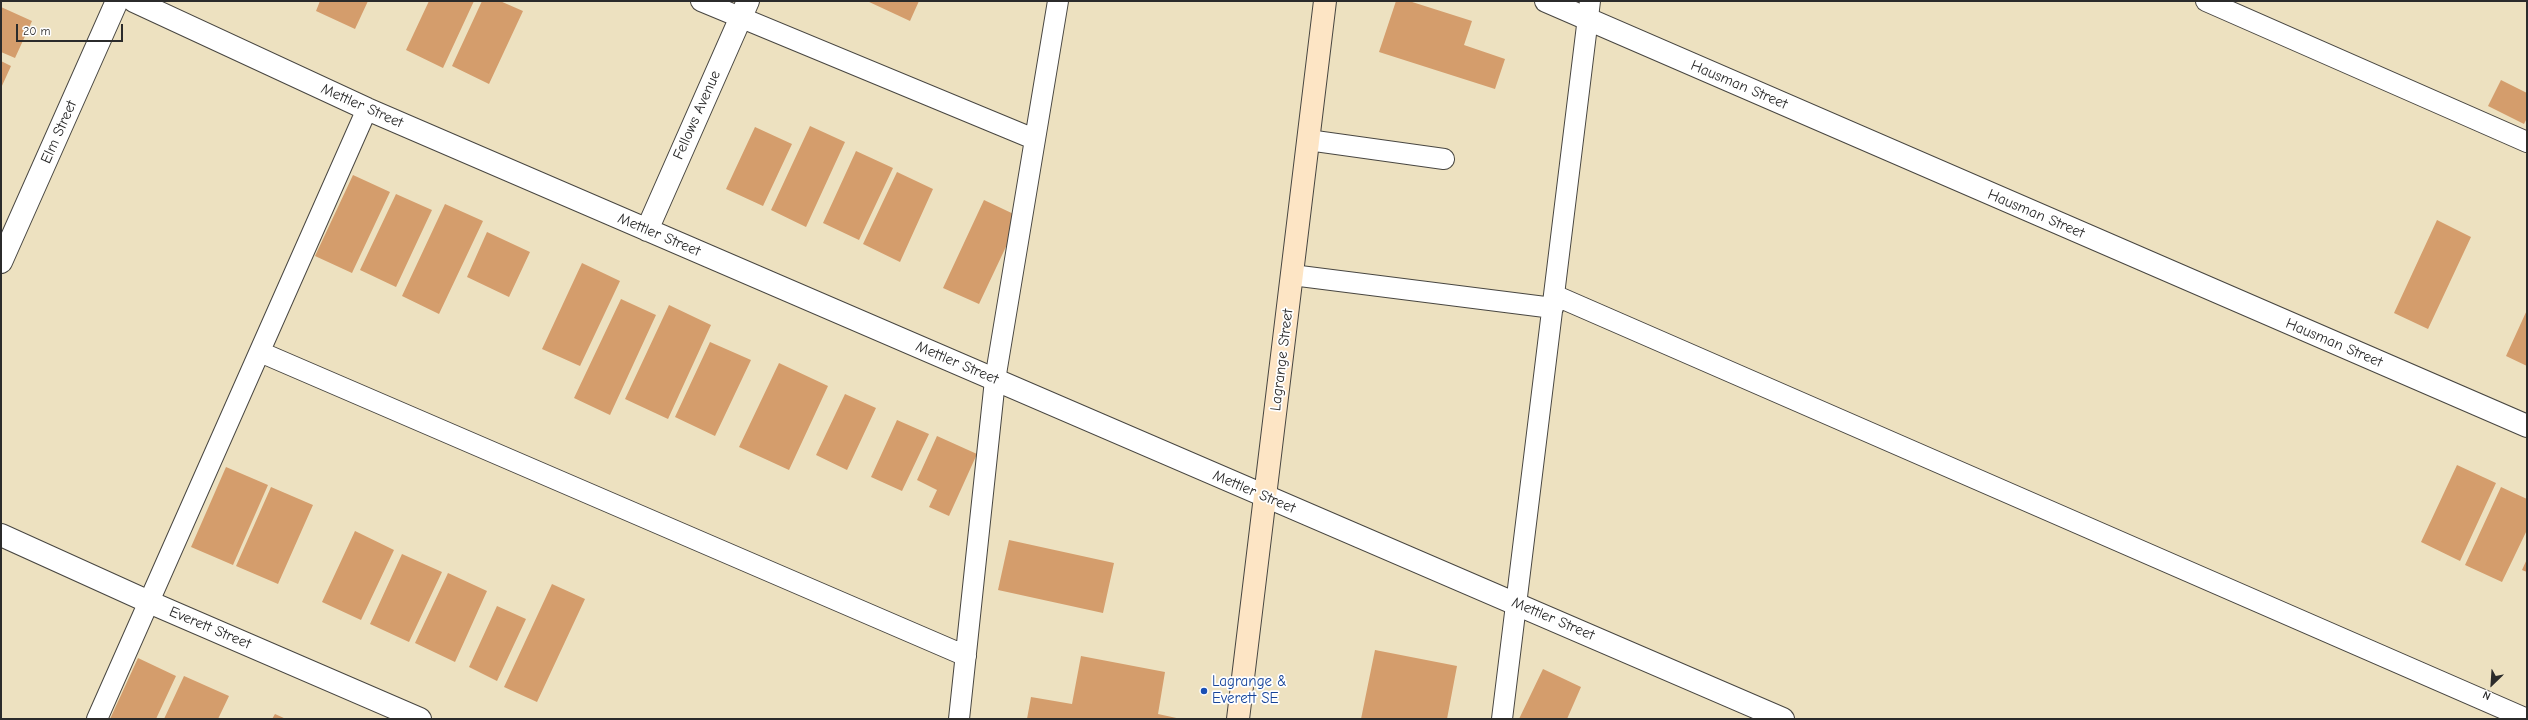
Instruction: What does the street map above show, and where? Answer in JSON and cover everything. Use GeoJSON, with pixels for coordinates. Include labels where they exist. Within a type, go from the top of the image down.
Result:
{"type":"FeatureCollection","features":[{"type":"Feature","properties":{"kind":"main road","name":"Lagrange Street"},"geometry":{"type":"LineString","coordinates":[[1238,719],[1325,1]]}},
{"type":"Feature","properties":{"kind":"street","name":"Elm Street"},"geometry":{"type":"LineString","coordinates":[[1,262],[116,1]]}},
{"type":"Feature","properties":{"kind":"street","name":"Mettler Street"},"geometry":{"type":"LineString","coordinates":[[134,1],[367,109],[1783,719]]}},
{"type":"Feature","properties":{"kind":"street","name":"Hausman Street"},"geometry":{"type":"LineString","coordinates":[[1546,1],[1589,10],[2527,426]]}},
{"type":"Feature","properties":{"kind":"street","name":"Fellows Avenue"},"geometry":{"type":"LineString","coordinates":[[646,230],[744,10]]}},
{"type":"Feature","properties":{"kind":"street","name":"Everett Street"},"geometry":{"type":"LineString","coordinates":[[1,535],[149,602],[420,719]]}},
{"type":"Feature","properties":{"kind":"lane"},"geometry":{"type":"LineString","coordinates":[[701,1],[744,10],[1034,139]]}},
{"type":"Feature","properties":{"kind":"lane"},"geometry":{"type":"LineString","coordinates":[[959,719],[995,380],[1058,1]]}},
{"type":"Feature","properties":{"kind":"lane"},"geometry":{"type":"LineString","coordinates":[[2206,1],[2527,142]]}},
{"type":"Feature","properties":{"kind":"lane"},"geometry":{"type":"LineString","coordinates":[[1502,719],[1589,10]]}},
{"type":"Feature","properties":{"kind":"lane"},"geometry":{"type":"LineString","coordinates":[[97,719],[367,109]]}},
{"type":"Feature","properties":{"kind":"lane"},"geometry":{"type":"LineString","coordinates":[[1308,140],[1444,159]]}},
{"type":"Feature","properties":{"kind":"lane"},"geometry":{"type":"LineString","coordinates":[[1292,275],[1553,301],[2527,719]]}},
{"type":"Feature","properties":{"kind":"lane"},"geometry":{"type":"LineString","coordinates":[[260,352],[966,656]]}},
{"type":"Feature","properties":{"kind":"building"},"geometry":{"type":"Polygon","coordinates":[[[320,1],[368,1],[355,29],[316,11],[320,1]]]}},
{"type":"Feature","properties":{"kind":"building"},"geometry":{"type":"Polygon","coordinates":[[[429,1],[474,1],[443,68],[406,50],[429,1]]]}},
{"type":"Feature","properties":{"kind":"building"},"geometry":{"type":"Polygon","coordinates":[[[482,1],[500,1],[523,11],[489,84],[452,66],[482,1]]]}},
{"type":"Feature","properties":{"kind":"building"},"geometry":{"type":"Polygon","coordinates":[[[867,1],[919,1],[910,21],[867,1]]]}},
{"type":"Feature","properties":{"kind":"building"},"geometry":{"type":"Polygon","coordinates":[[[1396,1],[1409,1],[1472,21],[1464,45],[1505,59],[1495,89],[1379,52],[1396,1]]]}},
{"type":"Feature","properties":{"kind":"building"},"geometry":{"type":"Polygon","coordinates":[[[1,7],[32,21],[15,58],[1,52],[1,7]]]}},
{"type":"Feature","properties":{"kind":"building"},"geometry":{"type":"Polygon","coordinates":[[[1,61],[11,66],[1,88],[1,61]]]}},
{"type":"Feature","properties":{"kind":"building"},"geometry":{"type":"Polygon","coordinates":[[[2501,80],[2527,93],[2527,118],[2524,124],[2488,106],[2501,80]]]}},
{"type":"Feature","properties":{"kind":"building"},"geometry":{"type":"Polygon","coordinates":[[[810,126],[845,142],[806,227],[771,210],[810,126]]]}},
{"type":"Feature","properties":{"kind":"building"},"geometry":{"type":"Polygon","coordinates":[[[755,127],[792,144],[763,206],[726,189],[755,127]]]}},
{"type":"Feature","properties":{"kind":"building"},"geometry":{"type":"Polygon","coordinates":[[[856,151],[893,168],[859,240],[823,223],[856,151]]]}},
{"type":"Feature","properties":{"kind":"building"},"geometry":{"type":"Polygon","coordinates":[[[897,172],[933,189],[900,262],[863,244],[897,172]]]}},
{"type":"Feature","properties":{"kind":"building"},"geometry":{"type":"Polygon","coordinates":[[[353,175],[390,192],[352,273],[315,256],[353,175]]]}},
{"type":"Feature","properties":{"kind":"building"},"geometry":{"type":"Polygon","coordinates":[[[396,194],[432,210],[396,287],[360,270],[396,194]]]}},
{"type":"Feature","properties":{"kind":"building"},"geometry":{"type":"Polygon","coordinates":[[[984,200],[1020,217],[979,304],[943,288],[984,200]]]}},
{"type":"Feature","properties":{"kind":"building"},"geometry":{"type":"Polygon","coordinates":[[[445,204],[483,221],[439,314],[402,296],[445,204]]]}},
{"type":"Feature","properties":{"kind":"building"},"geometry":{"type":"Polygon","coordinates":[[[2437,220],[2471,237],[2428,329],[2394,313],[2437,220]]]}},
{"type":"Feature","properties":{"kind":"building"},"geometry":{"type":"Polygon","coordinates":[[[487,232],[530,252],[509,297],[467,277],[487,232]]]}},
{"type":"Feature","properties":{"kind":"building"},"geometry":{"type":"Polygon","coordinates":[[[582,263],[620,281],[580,366],[542,349],[582,263]]]}},
{"type":"Feature","properties":{"kind":"building"},"geometry":{"type":"Polygon","coordinates":[[[621,299],[656,315],[610,415],[574,398],[621,299]]]}},
{"type":"Feature","properties":{"kind":"building"},"geometry":{"type":"Polygon","coordinates":[[[669,305],[711,325],[668,419],[625,399],[669,305]]]}},
{"type":"Feature","properties":{"kind":"building"},"geometry":{"type":"Polygon","coordinates":[[[2527,310],[2527,366],[2506,356],[2527,310]]]}},
{"type":"Feature","properties":{"kind":"building"},"geometry":{"type":"Polygon","coordinates":[[[710,342],[751,360],[715,436],[675,417],[710,342]]]}},
{"type":"Feature","properties":{"kind":"building"},"geometry":{"type":"Polygon","coordinates":[[[779,363],[828,386],[789,470],[739,447],[779,363]]]}},
{"type":"Feature","properties":{"kind":"building"},"geometry":{"type":"Polygon","coordinates":[[[845,394],[876,408],[847,470],[816,455],[845,394]]]}},
{"type":"Feature","properties":{"kind":"building"},"geometry":{"type":"Polygon","coordinates":[[[897,420],[929,434],[902,491],[871,477],[897,420]]]}},
{"type":"Feature","properties":{"kind":"building"},"geometry":{"type":"Polygon","coordinates":[[[937,436],[977,454],[949,516],[929,507],[937,490],[917,480],[937,436]]]}},
{"type":"Feature","properties":{"kind":"building"},"geometry":{"type":"Polygon","coordinates":[[[2457,465],[2496,483],[2460,561],[2421,542],[2457,465]]]}},
{"type":"Feature","properties":{"kind":"building"},"geometry":{"type":"Polygon","coordinates":[[[226,467],[268,485],[233,565],[191,547],[226,467]]]}},
{"type":"Feature","properties":{"kind":"building"},"geometry":{"type":"Polygon","coordinates":[[[271,487],[313,505],[278,584],[236,566],[271,487]]]}},
{"type":"Feature","properties":{"kind":"building"},"geometry":{"type":"Polygon","coordinates":[[[2501,487],[2527,499],[2527,530],[2502,582],[2465,565],[2501,487]]]}},
{"type":"Feature","properties":{"kind":"building"},"geometry":{"type":"Polygon","coordinates":[[[355,531],[394,550],[361,620],[322,602],[355,531]]]}},
{"type":"Feature","properties":{"kind":"building"},"geometry":{"type":"Polygon","coordinates":[[[1009,540],[1114,563],[1103,613],[998,590],[1009,540]]]}},
{"type":"Feature","properties":{"kind":"building"},"geometry":{"type":"Polygon","coordinates":[[[402,554],[442,572],[409,642],[370,624],[402,554]]]}},
{"type":"Feature","properties":{"kind":"building"},"geometry":{"type":"Polygon","coordinates":[[[2527,559],[2527,572],[2522,570],[2527,559]]]}},
{"type":"Feature","properties":{"kind":"building"},"geometry":{"type":"Polygon","coordinates":[[[448,573],[487,591],[455,662],[415,643],[448,573]]]}},
{"type":"Feature","properties":{"kind":"building"},"geometry":{"type":"Polygon","coordinates":[[[552,584],[585,599],[537,702],[504,687],[552,584]]]}},
{"type":"Feature","properties":{"kind":"building"},"geometry":{"type":"Polygon","coordinates":[[[497,606],[526,619],[497,681],[469,667],[497,606]]]}},
{"type":"Feature","properties":{"kind":"building"},"geometry":{"type":"Polygon","coordinates":[[[1375,650],[1457,666],[1447,719],[1361,719],[1375,650]]]}},
{"type":"Feature","properties":{"kind":"building"},"geometry":{"type":"Polygon","coordinates":[[[1081,656],[1165,672],[1158,714],[1181,719],[1027,719],[1031,697],[1072,704],[1081,656]]]}},
{"type":"Feature","properties":{"kind":"building"},"geometry":{"type":"Polygon","coordinates":[[[138,658],[176,676],[156,719],[110,719],[138,658]]]}},
{"type":"Feature","properties":{"kind":"building"},"geometry":{"type":"Polygon","coordinates":[[[1543,669],[1581,687],[1567,719],[1519,719],[1543,669]]]}},
{"type":"Feature","properties":{"kind":"building"},"geometry":{"type":"Polygon","coordinates":[[[184,676],[229,696],[218,719],[164,719],[184,676]]]}},
{"type":"Feature","properties":{"kind":"building"},"geometry":{"type":"Polygon","coordinates":[[[275,714],[286,719],[272,719],[275,714]]]}},
{"type":"Feature","properties":{"kind":"place","name":"Lagrange & Everett SE"},"geometry":{"type":"Point","coordinates":[1204,691]}}]}
